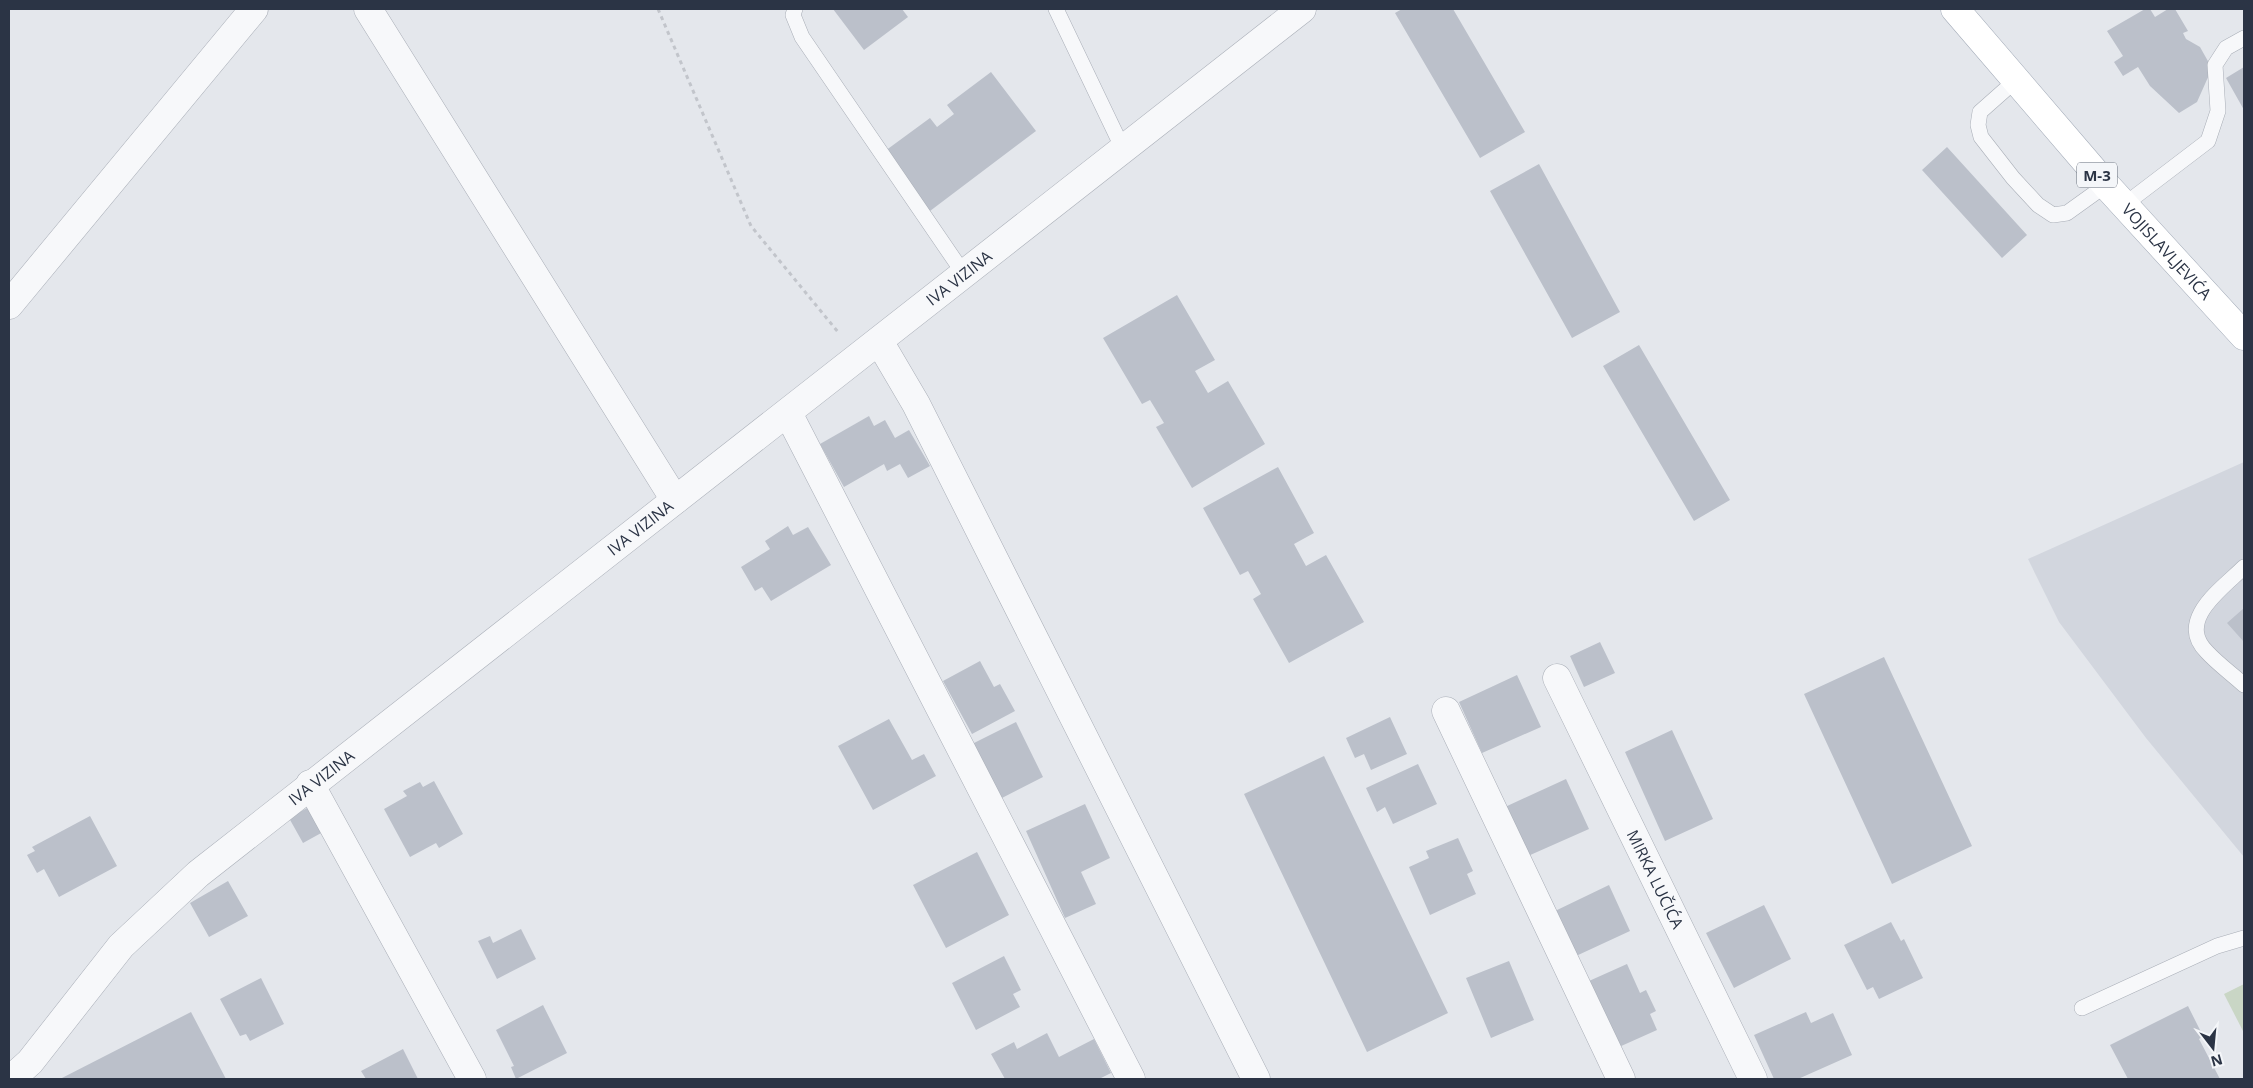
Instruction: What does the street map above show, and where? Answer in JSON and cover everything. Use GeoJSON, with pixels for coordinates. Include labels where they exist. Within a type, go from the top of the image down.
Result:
{"type":"FeatureCollection","features":[{"type":"Feature","properties":{"kind":"main road","name":"VOJISLAVLJEVIĆA"},"geometry":{"type":"LineString","coordinates":[[1963,13],[2015,82],[2244,336]]}},
{"type":"Feature","properties":{"kind":"street"},"geometry":{"type":"LineString","coordinates":[[9,305],[254,9]]}},
{"type":"Feature","properties":{"kind":"street"},"geometry":{"type":"LineString","coordinates":[[368,9],[675,500]]}},
{"type":"Feature","properties":{"kind":"street","name":"IVA VIZINA"},"geometry":{"type":"LineString","coordinates":[[10,1079],[30,1062],[121,946],[198,874],[310,784],[1302,9]]}},
{"type":"Feature","properties":{"kind":"street"},"geometry":{"type":"LineString","coordinates":[[869,349],[916,404],[1256,1079]]}},
{"type":"Feature","properties":{"kind":"street"},"geometry":{"type":"LineString","coordinates":[[788,412],[1131,1079]]}},
{"type":"Feature","properties":{"kind":"street","name":"MIRKA LUČIĆA"},"geometry":{"type":"LineString","coordinates":[[1557,678],[1753,1079]]}},
{"type":"Feature","properties":{"kind":"street"},"geometry":{"type":"LineString","coordinates":[[1446,711],[1621,1079]]}},
{"type":"Feature","properties":{"kind":"street"},"geometry":{"type":"LineString","coordinates":[[310,784],[472,1079]]}},
{"type":"Feature","properties":{"kind":"lane"},"geometry":{"type":"LineString","coordinates":[[795,9],[793,15],[802,37],[964,274]]}},
{"type":"Feature","properties":{"kind":"lane"},"geometry":{"type":"LineString","coordinates":[[1056,9],[1123,149]]}},
{"type":"Feature","properties":{"kind":"lane"},"geometry":{"type":"LineString","coordinates":[[2124,205],[2208,141],[2218,111],[2215,64],[2226,48],[2244,38]]}},
{"type":"Feature","properties":{"kind":"lane"},"geometry":{"type":"LineString","coordinates":[[2015,82],[1980,112],[1978,125],[1981,137],[2013,178],[2038,205],[2052,215],[2068,213],[2106,185]]}},
{"type":"Feature","properties":{"kind":"lane"},"geometry":{"type":"LineString","coordinates":[[2244,567],[2203,608],[2197,618],[2195,628],[2197,638],[2205,651],[2244,685]]}},
{"type":"Feature","properties":{"kind":"lane"},"geometry":{"type":"LineString","coordinates":[[2082,1008],[2217,946],[2244,938]]}},
{"type":"Feature","properties":{"kind":"path"},"geometry":{"type":"LineString","coordinates":[[658,9],[751,226],[869,349]]}},
{"type":"Feature","properties":{"kind":"shaded area"},"geometry":{"type":"Polygon","coordinates":[[[2244,462],[2244,857],[2146,738],[2059,622],[2028,559],[2244,462]]]}},
{"type":"Feature","properties":{"kind":"green space"},"geometry":{"type":"Polygon","coordinates":[[[2244,984],[2244,1033],[2224,994],[2244,984]]]}},
{"type":"Feature","properties":{"kind":"building"},"geometry":{"type":"Polygon","coordinates":[[[833,9],[902,9],[908,17],[864,50],[833,9]]]}},
{"type":"Feature","properties":{"kind":"building"},"geometry":{"type":"Polygon","coordinates":[[[1402,9],[1453,9],[1525,132],[1480,158],[1395,13],[1402,9]]]}},
{"type":"Feature","properties":{"kind":"building"},"geometry":{"type":"Polygon","coordinates":[[[2145,9],[2150,9],[2155,17],[2168,9],[2175,9],[2188,31],[2183,33],[2186,39],[2200,47],[2209,63],[2209,75],[2197,102],[2179,113],[2150,86],[2138,67],[2123,76],[2114,62],[2123,56],[2107,31],[2145,9]]]}},
{"type":"Feature","properties":{"kind":"building"},"geometry":{"type":"Polygon","coordinates":[[[2244,67],[2244,110],[2226,78],[2244,67]]]}},
{"type":"Feature","properties":{"kind":"building"},"geometry":{"type":"Polygon","coordinates":[[[991,72],[1036,131],[930,211],[885,151],[930,118],[937,127],[954,114],[947,105],[991,72]]]}},
{"type":"Feature","properties":{"kind":"building"},"geometry":{"type":"Polygon","coordinates":[[[1947,147],[2027,235],[2002,258],[1922,170],[1947,147]]]}},
{"type":"Feature","properties":{"kind":"building"},"geometry":{"type":"Polygon","coordinates":[[[1539,164],[1620,312],[1572,338],[1490,191],[1539,164]]]}},
{"type":"Feature","properties":{"kind":"building"},"geometry":{"type":"Polygon","coordinates":[[[1177,295],[1215,360],[1195,371],[1208,393],[1228,381],[1265,444],[1192,488],[1156,427],[1164,423],[1150,400],[1142,404],[1103,338],[1177,295]]]}},
{"type":"Feature","properties":{"kind":"building"},"geometry":{"type":"Polygon","coordinates":[[[1639,345],[1730,500],[1694,521],[1603,366],[1639,345]]]}},
{"type":"Feature","properties":{"kind":"building"},"geometry":{"type":"Polygon","coordinates":[[[869,416],[874,426],[885,420],[895,438],[909,430],[930,466],[908,478],[900,464],[887,471],[884,464],[844,487],[820,444],[869,416]]]}},
{"type":"Feature","properties":{"kind":"building"},"geometry":{"type":"Polygon","coordinates":[[[1278,467],[1314,533],[1294,544],[1306,566],[1326,555],[1364,622],[1289,663],[1253,599],[1261,594],[1248,571],[1240,575],[1203,508],[1278,467]]]}},
{"type":"Feature","properties":{"kind":"building"},"geometry":{"type":"Polygon","coordinates":[[[788,526],[793,535],[808,527],[831,565],[771,601],[762,587],[755,591],[741,567],[770,549],[765,541],[788,526]]]}},
{"type":"Feature","properties":{"kind":"building"},"geometry":{"type":"Polygon","coordinates":[[[2244,608],[2244,642],[2227,623],[2244,608]]]}},
{"type":"Feature","properties":{"kind":"building"},"geometry":{"type":"Polygon","coordinates":[[[1600,642],[1615,673],[1584,687],[1570,656],[1600,642]]]}},
{"type":"Feature","properties":{"kind":"building"},"geometry":{"type":"Polygon","coordinates":[[[1884,657],[1972,846],[1892,884],[1804,694],[1884,657]]]}},
{"type":"Feature","properties":{"kind":"building"},"geometry":{"type":"Polygon","coordinates":[[[980,661],[994,687],[1000,684],[1015,711],[972,734],[943,681],[980,661]]]}},
{"type":"Feature","properties":{"kind":"building"},"geometry":{"type":"Polygon","coordinates":[[[1517,675],[1541,727],[1482,753],[1459,702],[1517,675]]]}},
{"type":"Feature","properties":{"kind":"building"},"geometry":{"type":"Polygon","coordinates":[[[1390,717],[1407,754],[1371,770],[1364,754],[1355,758],[1346,738],[1390,717]]]}},
{"type":"Feature","properties":{"kind":"building"},"geometry":{"type":"Polygon","coordinates":[[[889,719],[912,760],[924,754],[936,776],[873,810],[838,746],[889,719]]]}},
{"type":"Feature","properties":{"kind":"building"},"geometry":{"type":"Polygon","coordinates":[[[1016,722],[1043,777],[1000,799],[972,744],[1016,722]]]}},
{"type":"Feature","properties":{"kind":"building"},"geometry":{"type":"Polygon","coordinates":[[[1672,730],[1713,819],[1665,841],[1625,752],[1672,730]]]}},
{"type":"Feature","properties":{"kind":"building"},"geometry":{"type":"Polygon","coordinates":[[[1324,756],[1448,1013],[1367,1052],[1244,794],[1324,756]]]}},
{"type":"Feature","properties":{"kind":"building"},"geometry":{"type":"Polygon","coordinates":[[[1418,764],[1437,804],[1393,824],[1385,807],[1377,812],[1366,788],[1418,764]]]}},
{"type":"Feature","properties":{"kind":"building"},"geometry":{"type":"Polygon","coordinates":[[[1566,779],[1589,829],[1528,856],[1505,807],[1566,779]]]}},
{"type":"Feature","properties":{"kind":"building"},"geometry":{"type":"Polygon","coordinates":[[[434,781],[463,834],[439,848],[436,843],[410,857],[384,809],[407,796],[403,791],[420,782],[423,787],[434,781]]]}},
{"type":"Feature","properties":{"kind":"building"},"geometry":{"type":"Polygon","coordinates":[[[1085,804],[1110,858],[1081,872],[1096,904],[1065,918],[1026,831],[1085,804]]]}},
{"type":"Feature","properties":{"kind":"building"},"geometry":{"type":"Polygon","coordinates":[[[309,807],[323,832],[303,843],[289,818],[309,807]]]}},
{"type":"Feature","properties":{"kind":"building"},"geometry":{"type":"Polygon","coordinates":[[[90,816],[117,866],[59,897],[44,869],[37,873],[27,855],[35,851],[32,847],[90,816]]]}},
{"type":"Feature","properties":{"kind":"building"},"geometry":{"type":"Polygon","coordinates":[[[1458,838],[1473,871],[1467,874],[1476,894],[1430,915],[1409,867],[1429,858],[1426,851],[1458,838]]]}},
{"type":"Feature","properties":{"kind":"building"},"geometry":{"type":"Polygon","coordinates":[[[977,852],[1009,915],[946,948],[913,885],[977,852]]]}},
{"type":"Feature","properties":{"kind":"building"},"geometry":{"type":"Polygon","coordinates":[[[228,881],[248,916],[209,937],[190,903],[228,881]]]}},
{"type":"Feature","properties":{"kind":"building"},"geometry":{"type":"Polygon","coordinates":[[[1609,885],[1630,931],[1576,956],[1555,911],[1609,885]]]}},
{"type":"Feature","properties":{"kind":"building"},"geometry":{"type":"Polygon","coordinates":[[[1764,905],[1791,959],[1734,988],[1706,933],[1764,905]]]}},
{"type":"Feature","properties":{"kind":"building"},"geometry":{"type":"Polygon","coordinates":[[[1891,922],[1901,941],[1904,939],[1923,978],[1879,999],[1873,987],[1867,990],[1844,945],[1891,922]]]}},
{"type":"Feature","properties":{"kind":"building"},"geometry":{"type":"Polygon","coordinates":[[[521,929],[536,959],[497,979],[478,941],[490,936],[493,943],[521,929]]]}},
{"type":"Feature","properties":{"kind":"building"},"geometry":{"type":"Polygon","coordinates":[[[1004,956],[1021,990],[1013,994],[1020,1007],[976,1030],[952,983],[1004,956]]]}},
{"type":"Feature","properties":{"kind":"building"},"geometry":{"type":"Polygon","coordinates":[[[1509,961],[1534,1020],[1491,1038],[1466,978],[1509,961]]]}},
{"type":"Feature","properties":{"kind":"building"},"geometry":{"type":"Polygon","coordinates":[[[1627,964],[1640,993],[1646,990],[1656,1011],[1650,1014],[1657,1030],[1619,1047],[1589,981],[1627,964]]]}},
{"type":"Feature","properties":{"kind":"building"},"geometry":{"type":"Polygon","coordinates":[[[261,978],[284,1024],[250,1041],[246,1034],[240,1036],[220,999],[261,978]]]}},
{"type":"Feature","properties":{"kind":"building"},"geometry":{"type":"Polygon","coordinates":[[[543,1005],[567,1053],[516,1079],[511,1067],[514,1066],[496,1030],[543,1005]]]}},
{"type":"Feature","properties":{"kind":"building"},"geometry":{"type":"Polygon","coordinates":[[[2188,1006],[2203,1036],[2199,1039],[2220,1079],[2128,1079],[2110,1045],[2188,1006]]]}},
{"type":"Feature","properties":{"kind":"building"},"geometry":{"type":"Polygon","coordinates":[[[191,1012],[226,1079],[60,1079],[191,1012]]]}},
{"type":"Feature","properties":{"kind":"building"},"geometry":{"type":"Polygon","coordinates":[[[1806,1012],[1811,1023],[1833,1013],[1852,1055],[1798,1079],[1774,1079],[1754,1035],[1806,1012]]]}},
{"type":"Feature","properties":{"kind":"building"},"geometry":{"type":"Polygon","coordinates":[[[1047,1033],[1059,1057],[1094,1039],[1111,1073],[1099,1079],[1005,1079],[991,1054],[1014,1042],[1017,1049],[1047,1033]]]}},
{"type":"Feature","properties":{"kind":"building"},"geometry":{"type":"Polygon","coordinates":[[[403,1049],[418,1079],[366,1079],[361,1071],[403,1049]]]}}]}
